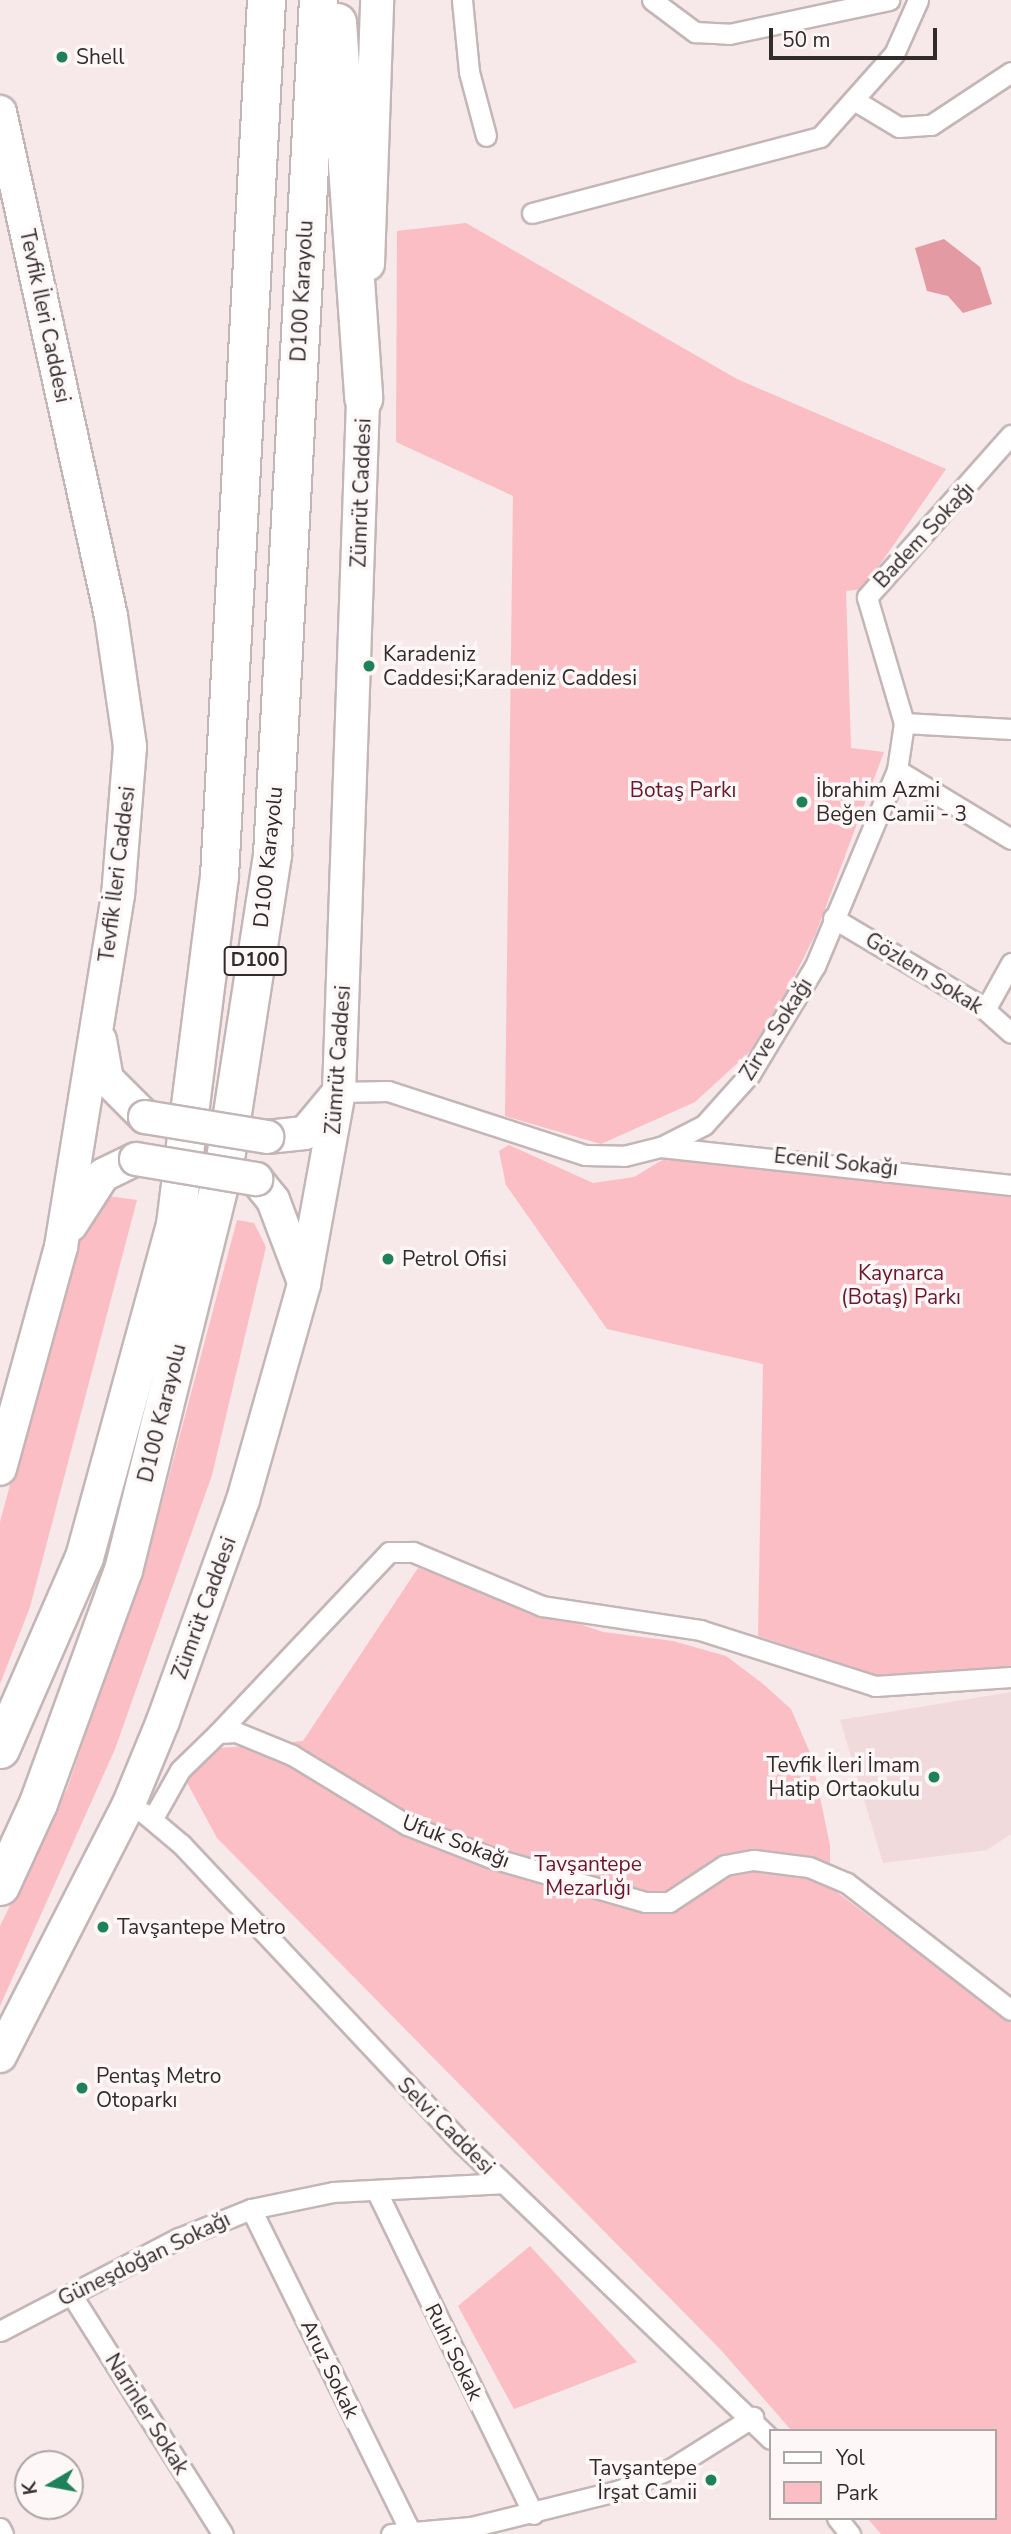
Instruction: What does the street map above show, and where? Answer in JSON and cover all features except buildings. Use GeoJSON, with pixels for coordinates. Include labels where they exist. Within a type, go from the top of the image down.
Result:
{"type":"FeatureCollection","features":[{"type":"Feature","properties":{"kind":"highway","name":"D100 Karayolu"},"geometry":{"type":"LineString","coordinates":[[0,1749],[83,1557],[175,1224],[219,876],[267,0]]}},
{"type":"Feature","properties":{"kind":"highway","name":"D100 Karayolu"},"geometry":{"type":"LineString","coordinates":[[0,1886],[38,1803],[123,1570],[224,1166],[272,854],[318,0]]}},
{"type":"Feature","properties":{"kind":"highway"},"geometry":{"type":"LineString","coordinates":[[335,0],[363,398]]}},
{"type":"Feature","properties":{"kind":"main road","name":"Zümrüt Caddesi"},"geometry":{"type":"LineString","coordinates":[[0,2056],[141,1812],[243,1500],[304,1283],[340,1092],[377,0]]}},
{"type":"Feature","properties":{"kind":"main road","name":"Tevfik İleri Caddesi"},"geometry":{"type":"LineString","coordinates":[[0,112],[126,696],[129,809],[61,1247],[0,1469]]}},
{"type":"Feature","properties":{"kind":"main road"},"geometry":{"type":"LineString","coordinates":[[97,1021],[107,1079],[145,1117],[267,1137],[305,1133],[340,1092]]}},
{"type":"Feature","properties":{"kind":"main road"},"geometry":{"type":"LineString","coordinates":[[61,1247],[85,1195],[103,1175],[136,1160],[257,1179],[273,1200],[304,1283]]}},
{"type":"Feature","properties":{"kind":"street"},"geometry":{"type":"LineString","coordinates":[[462,0],[469,72],[486,136]]}},
{"type":"Feature","properties":{"kind":"street"},"geometry":{"type":"LineString","coordinates":[[652,0],[695,32],[729,34],[889,0]]}},
{"type":"Feature","properties":{"kind":"street"},"geometry":{"type":"LineString","coordinates":[[532,213],[820,137],[894,54],[918,0]]}},
{"type":"Feature","properties":{"kind":"street"},"geometry":{"type":"LineString","coordinates":[[854,100],[899,128],[931,125],[1011,72]]}},
{"type":"Feature","properties":{"kind":"street","name":"Badem Sokağı"},"geometry":{"type":"LineString","coordinates":[[904,723],[867,597],[1011,435]]}},
{"type":"Feature","properties":{"kind":"street"},"geometry":{"type":"LineString","coordinates":[[904,723],[1011,729]]}},
{"type":"Feature","properties":{"kind":"street","name":"Zirve Sokağı"},"geometry":{"type":"LineString","coordinates":[[340,1092],[388,1091],[585,1155],[624,1156],[661,1147],[704,1125],[750,1074],[815,966],[897,770],[904,723]]}},
{"type":"Feature","properties":{"kind":"street"},"geometry":{"type":"LineString","coordinates":[[897,770],[1011,839]]}},
{"type":"Feature","properties":{"kind":"street","name":"Gözlem Sokak"},"geometry":{"type":"LineString","coordinates":[[833,918],[985,1010],[1011,1033]]}},
{"type":"Feature","properties":{"kind":"street"},"geometry":{"type":"LineString","coordinates":[[985,1010],[1011,963]]}},
{"type":"Feature","properties":{"kind":"street","name":"Ecenil Sokağı"},"geometry":{"type":"LineString","coordinates":[[661,1147],[782,1155],[1011,1185]]}},
{"type":"Feature","properties":{"kind":"street"},"geometry":{"type":"LineString","coordinates":[[141,1812],[219,1733],[300,1639],[343,1606],[389,1552],[413,1552],[542,1606],[700,1630],[875,1686],[1011,1676]]}},
{"type":"Feature","properties":{"kind":"street","name":"Ufuk Sokağı"},"geometry":{"type":"LineString","coordinates":[[219,1733],[236,1732],[292,1755],[419,1830],[645,1902],[669,1902],[725,1865],[754,1860],[809,1867],[846,1883],[1011,2010]]}},
{"type":"Feature","properties":{"kind":"street","name":"Selvi Caddesi"},"geometry":{"type":"LineString","coordinates":[[141,1812],[502,2183],[753,2417],[769,2437]]}},
{"type":"Feature","properties":{"kind":"street","name":"Güneşdoğan Sokağı"},"geometry":{"type":"LineString","coordinates":[[0,2331],[71,2294],[251,2209],[301,2196],[502,2183]]}},
{"type":"Feature","properties":{"kind":"street","name":"Ruhi Sokak"},"geometry":{"type":"LineString","coordinates":[[376,2190],[533,2514]]}},
{"type":"Feature","properties":{"kind":"street","name":"Aruz Sokak"},"geometry":{"type":"LineString","coordinates":[[251,2209],[400,2531]]}},
{"type":"Feature","properties":{"kind":"street","name":"Narinler Sokak"},"geometry":{"type":"LineString","coordinates":[[71,2294],[223,2534]]}},
{"type":"Feature","properties":{"kind":"street"},"geometry":{"type":"LineString","coordinates":[[400,2531],[471,2527],[533,2514],[620,2490],[672,2468],[753,2417]]}},
{"type":"Feature","properties":{"kind":"street"},"geometry":{"type":"LineString","coordinates":[[839,2520],[850,2534]]}},
{"type":"Feature","properties":{"kind":"street"},"geometry":{"type":"LineString","coordinates":[[0,2528],[4,2534]]}},
{"type":"Feature","properties":{"kind":"shaded area"},"geometry":{"type":"Polygon","coordinates":[[[944,239],[980,267],[992,304],[963,313],[948,296],[927,291],[915,248],[944,239]]]}},
{"type":"Feature","properties":{"kind":"shaded area","name":"Tevfik İleri İmam Hatip Ortaokulu"},"geometry":{"type":"Polygon","coordinates":[[[1011,1692],[1011,1834],[987,1850],[883,1863],[840,1720],[1011,1692]]]}},
{"type":"Feature","properties":{"kind":"green space","name":"Botaş Parkı"},"geometry":{"type":"Polygon","coordinates":[[[466,223],[737,379],[946,469],[863,589],[846,591],[851,748],[884,752],[816,933],[774,1017],[755,1047],[695,1102],[601,1144],[505,1116],[513,496],[396,442],[397,231],[466,223]]]}},
{"type":"Feature","properties":{"kind":"green space","name":"Kaynarca (Botaş) Parkı"},"geometry":{"type":"Polygon","coordinates":[[[509,1145],[593,1183],[634,1177],[669,1156],[1011,1195],[1011,1667],[876,1675],[758,1636],[763,1364],[607,1329],[506,1185],[499,1151],[509,1145]]]}},
{"type":"Feature","properties":{"kind":"green space"},"geometry":{"type":"Polygon","coordinates":[[[101,1195],[137,1200],[30,1607],[0,1684],[0,1522],[79,1229],[101,1195]]]}},
{"type":"Feature","properties":{"kind":"green space"},"geometry":{"type":"Polygon","coordinates":[[[237,1220],[254,1223],[266,1247],[212,1475],[115,1749],[0,2006],[0,1926],[67,1789],[150,1548],[237,1220]]]}},
{"type":"Feature","properties":{"kind":"green space","name":"Tavşantepe Mezarlığı"},"geometry":{"type":"Polygon","coordinates":[[[418,1568],[603,1632],[673,1641],[726,1656],[791,1709],[811,1755],[830,1845],[830,1887],[1011,2023],[1011,2534],[881,2534],[869,2520],[997,2520],[997,2429],[790,2429],[720,2349],[217,1838],[184,1777],[220,1748],[303,1741],[418,1568]]]}},
{"type":"Feature","properties":{"kind":"green space"},"geometry":{"type":"Polygon","coordinates":[[[530,2246],[637,2362],[514,2409],[458,2306],[530,2246]]]}},
{"type":"Feature","properties":{"kind":"place","name":"Shell"},"geometry":{"type":"Point","coordinates":[62,57]}},
{"type":"Feature","properties":{"kind":"place","name":"Karadeniz Caddesi;Karadeni̇z Caddesi̇"},"geometry":{"type":"Point","coordinates":[369,666]}},
{"type":"Feature","properties":{"kind":"place","name":"İbrahim Azmi Beğen Camii - 3"},"geometry":{"type":"Point","coordinates":[802,802]}},
{"type":"Feature","properties":{"kind":"place","name":"Petrol Ofisi"},"geometry":{"type":"Point","coordinates":[388,1259]}},
{"type":"Feature","properties":{"kind":"place","name":"Tevfik İleri İmam Hatip Ortaokulu"},"geometry":{"type":"Point","coordinates":[934,1777]}},
{"type":"Feature","properties":{"kind":"place","name":"Tavşantepe Metro"},"geometry":{"type":"Point","coordinates":[103,1927]}},
{"type":"Feature","properties":{"kind":"place","name":"Pentaş Metro Otoparkı"},"geometry":{"type":"Point","coordinates":[82,2088]}},
{"type":"Feature","properties":{"kind":"place","name":"Tavşantepe İrşat Camii"},"geometry":{"type":"Point","coordinates":[711,2480]}}]}
